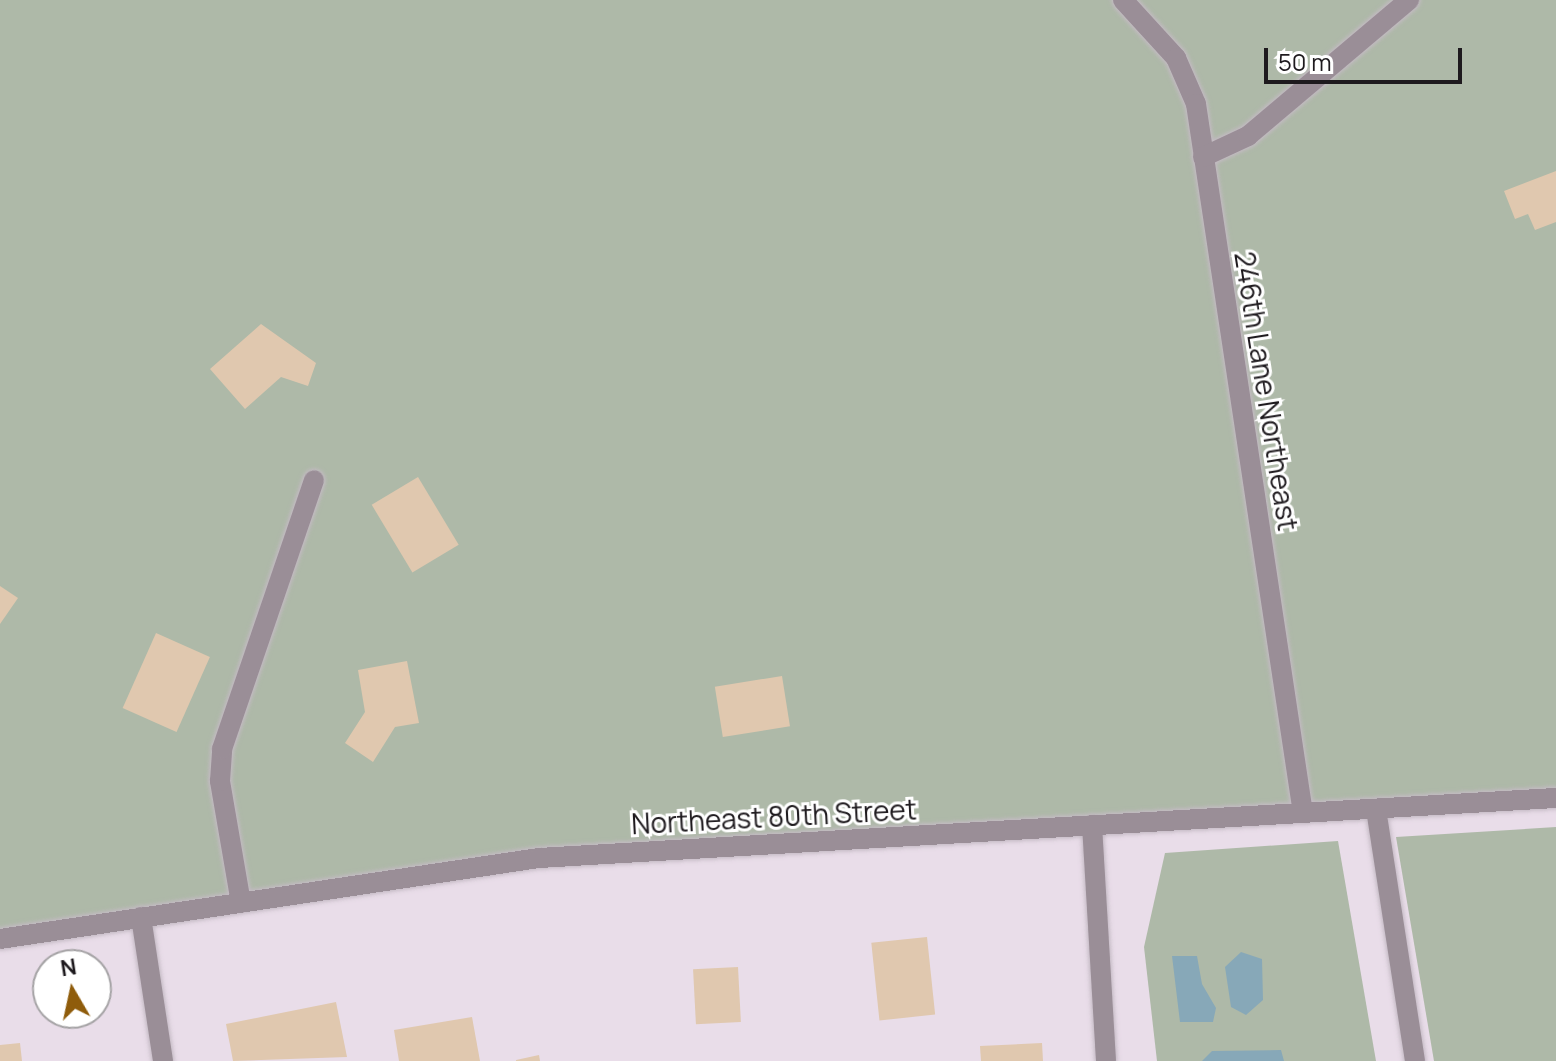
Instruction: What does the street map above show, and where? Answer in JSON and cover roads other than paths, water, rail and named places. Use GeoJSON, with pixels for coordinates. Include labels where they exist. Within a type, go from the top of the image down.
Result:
{"type":"FeatureCollection","features":[{"type":"Feature","properties":{"kind":"street","name":"246th Lane Northeast"},"geometry":{"type":"LineString","coordinates":[[1123,0],[1176,58],[1188,80],[1203,157],[1303,813]]}},
{"type":"Feature","properties":{"kind":"street"},"geometry":{"type":"LineString","coordinates":[[1203,157],[1248,136],[1409,0]]}},
{"type":"Feature","properties":{"kind":"street"},"geometry":{"type":"LineString","coordinates":[[241,903],[220,781],[222,749],[314,480]]}},
{"type":"Feature","properties":{"kind":"street","name":"Northeast 80th Street"},"geometry":{"type":"LineString","coordinates":[[0,939],[539,858],[1556,798]]}},
{"type":"Feature","properties":{"kind":"street"},"geometry":{"type":"LineString","coordinates":[[1376,809],[1415,1061]]}},
{"type":"Feature","properties":{"kind":"street"},"geometry":{"type":"LineString","coordinates":[[1092,825],[1106,1061]]}},
{"type":"Feature","properties":{"kind":"street"},"geometry":{"type":"LineString","coordinates":[[141,917],[163,1061]]}},
{"type":"Feature","properties":{"kind":"water"},"geometry":{"type":"Polygon","coordinates":[[[1241,952],[1262,959],[1263,1000],[1246,1015],[1231,1007],[1225,967],[1241,952]]]}},
{"type":"Feature","properties":{"kind":"water"},"geometry":{"type":"Polygon","coordinates":[[[1172,956],[1197,956],[1202,984],[1216,1008],[1213,1022],[1180,1022],[1172,956]]]}},
{"type":"Feature","properties":{"kind":"water"},"geometry":{"type":"Polygon","coordinates":[[[1281,1050],[1284,1061],[1202,1061],[1212,1051],[1281,1050]]]}}]}
